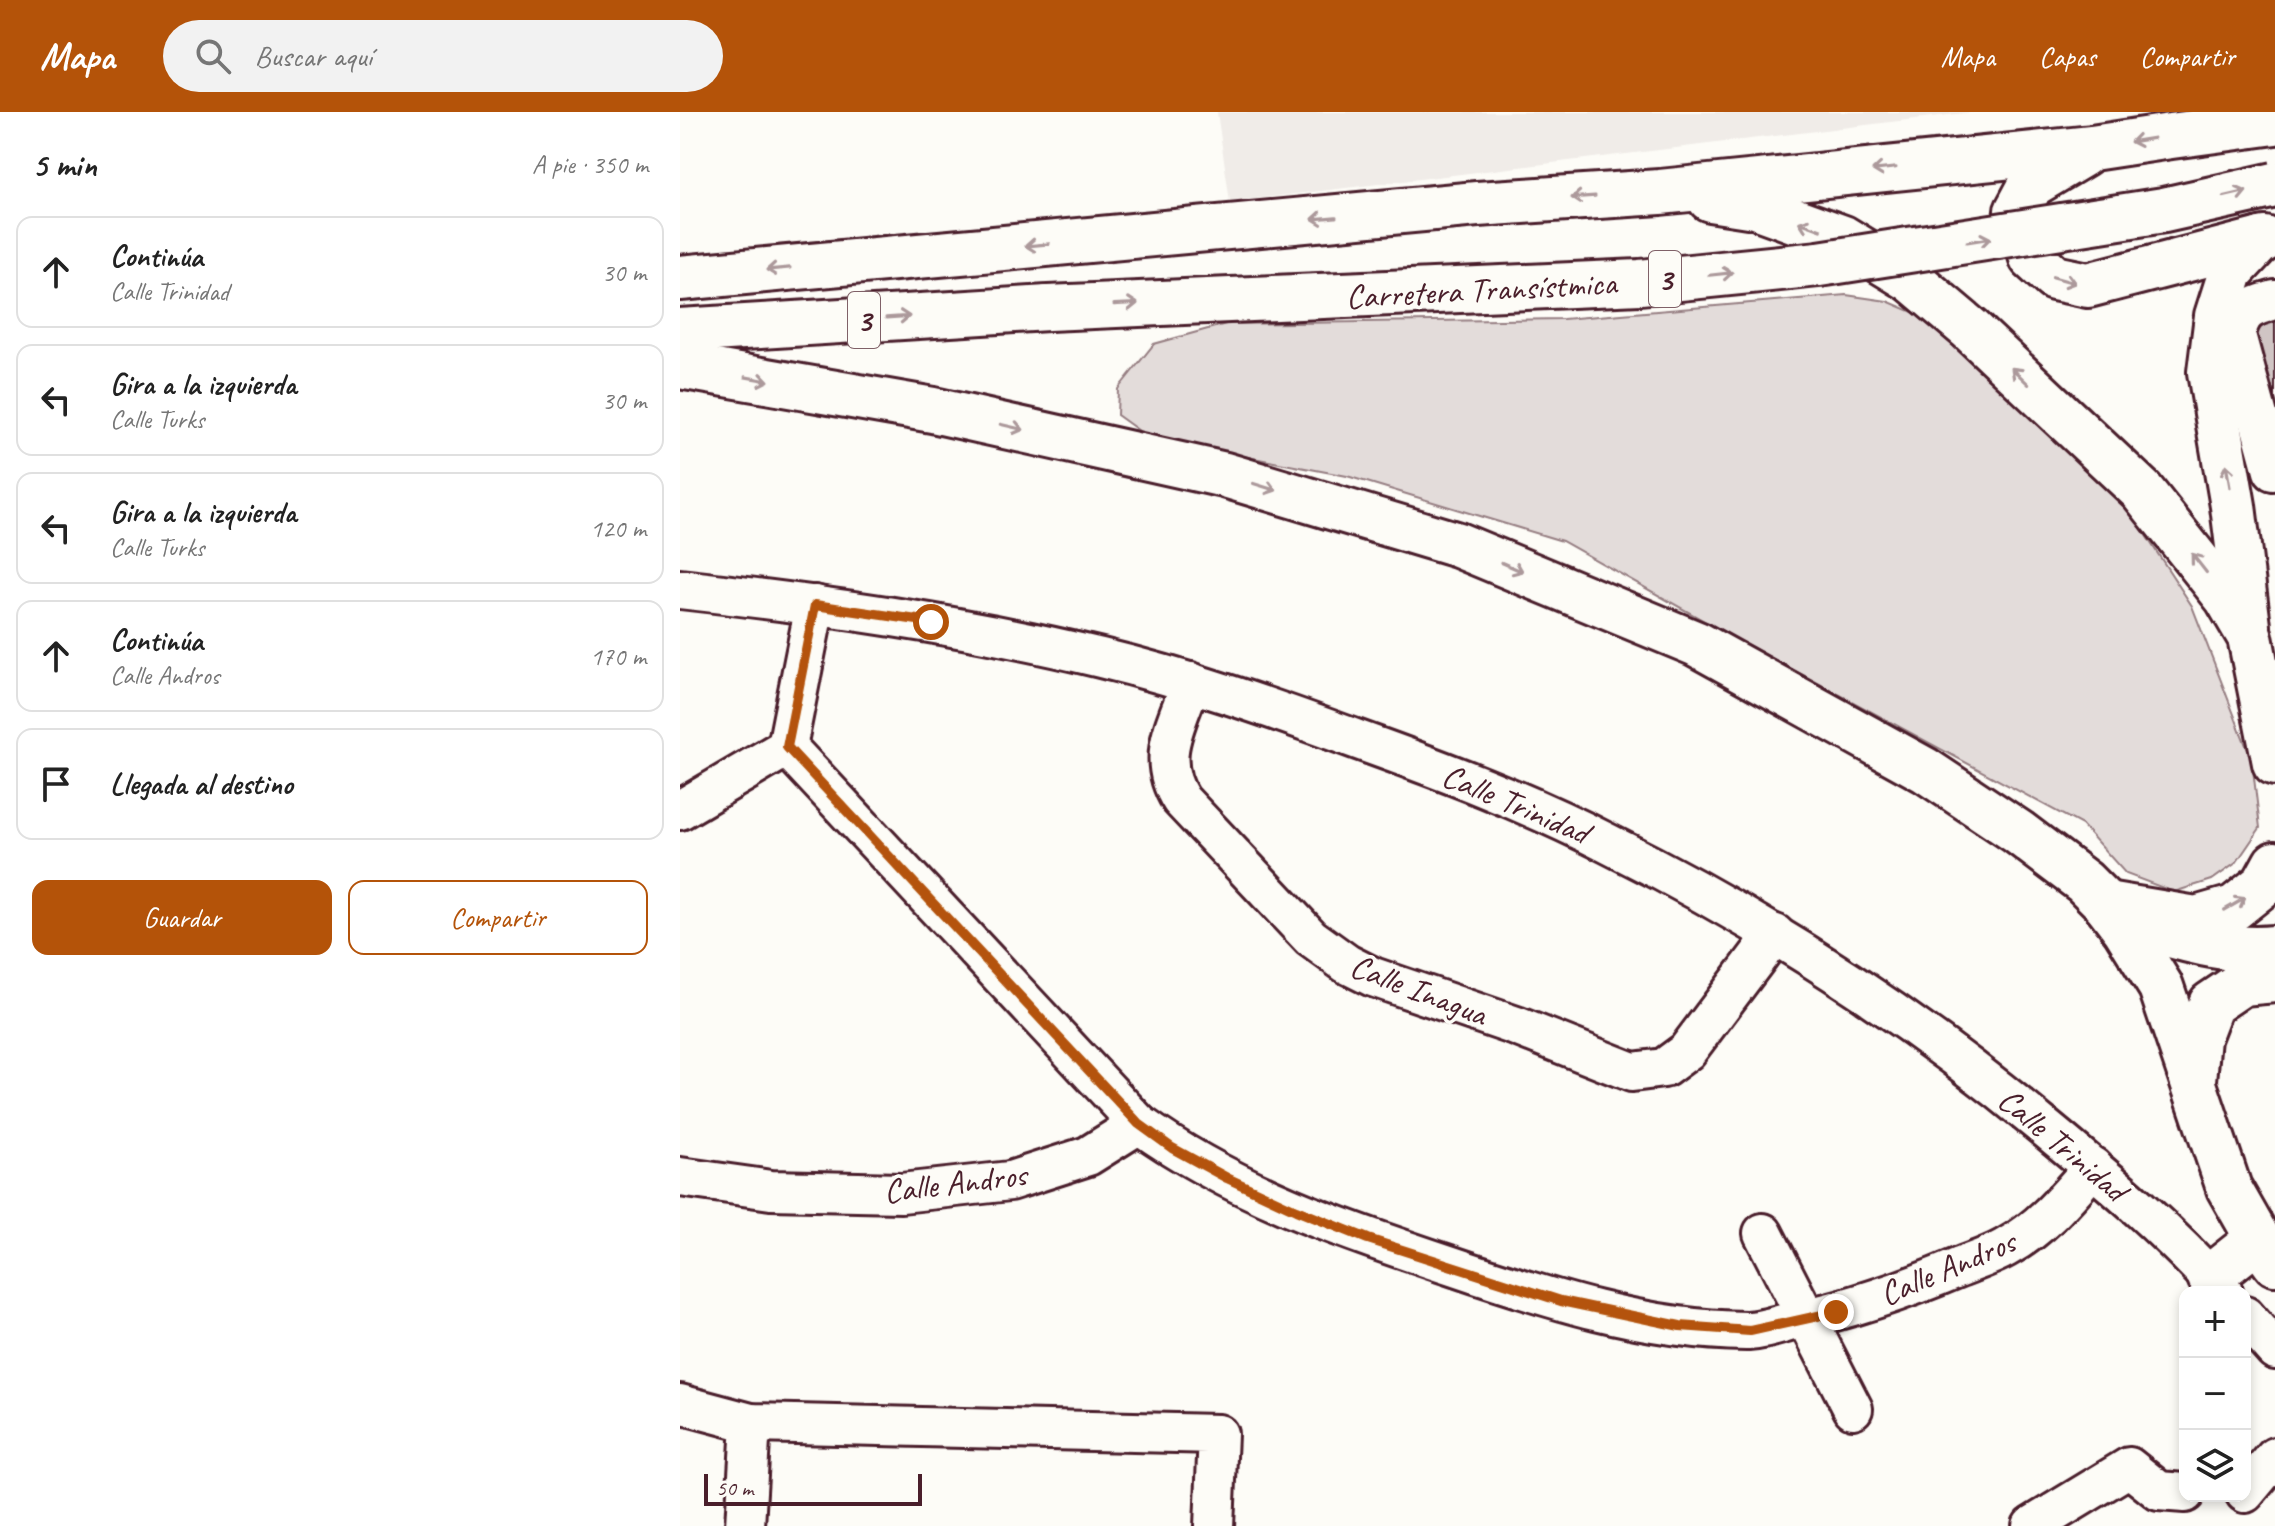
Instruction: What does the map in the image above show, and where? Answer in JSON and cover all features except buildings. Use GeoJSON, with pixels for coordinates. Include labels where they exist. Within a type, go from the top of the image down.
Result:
{"type":"FeatureCollection","features":[{"type":"Feature","properties":{"kind":"main road","name":"3"},"geometry":{"type":"LineString","coordinates":[[680,278],[1477,204],[1660,192],[2092,148],[2275,122]]}},
{"type":"Feature","properties":{"kind":"main road"},"geometry":{"type":"LineString","coordinates":[[2092,148],[2031,185],[2017,211],[2032,258],[2054,278],[2088,285],[2268,238]]}},
{"type":"Feature","properties":{"kind":"main road","name":"Carretera Transístmica"},"geometry":{"type":"LineString","coordinates":[[680,331],[1048,308],[1640,282],[1819,264],[2164,210],[2275,185]]}},
{"type":"Feature","properties":{"kind":"main road"},"geometry":{"type":"LineString","coordinates":[[1660,192],[1755,206],[1843,238],[1912,280],[1970,329],[2142,491],[2227,598],[2262,633]]}},
{"type":"Feature","properties":{"kind":"main road"},"geometry":{"type":"LineString","coordinates":[[2268,238],[2231,272],[2217,316],[2210,372],[2233,506],[2262,633],[2275,763]]}},
{"type":"Feature","properties":{"kind":"main road"},"geometry":{"type":"LineString","coordinates":[[680,366],[933,410],[1225,475],[1458,545],[1697,644],[1925,770],[2018,832],[2084,882],[2125,929],[2161,987],[2229,1188],[2266,1251],[2217,1284]]}},
{"type":"Feature","properties":{"kind":"main road"},"geometry":{"type":"LineString","coordinates":[[2106,904],[2196,919],[2234,908],[2264,884],[2275,864]]}},
{"type":"Feature","properties":{"kind":"main road"},"geometry":{"type":"LineString","coordinates":[[2106,904],[2152,929],[2204,945],[2257,950],[2275,948]]}},
{"type":"Feature","properties":{"kind":"main road"},"geometry":{"type":"LineString","coordinates":[[2194,1083],[2198,1038],[2211,1004],[2242,983],[2275,980]]}},
{"type":"Feature","properties":{"kind":"street"},"geometry":{"type":"LineString","coordinates":[[2273,471],[2236,335],[2240,318],[2246,311],[2275,300]]}},
{"type":"Feature","properties":{"kind":"street","name":"Calle Trinidad"},"geometry":{"type":"LineString","coordinates":[[680,589],[931,622],[1101,658],[1191,682],[1464,778],[1605,841],[1717,900],[1872,996],[1974,1070],[2093,1167],[2159,1225],[2217,1284]]}},
{"type":"Feature","properties":{"kind":"street"},"geometry":{"type":"LineString","coordinates":[[680,810],[787,747],[815,605]]}},
{"type":"Feature","properties":{"kind":"street","name":"Calle Inagua"},"geometry":{"type":"LineString","coordinates":[[1191,682],[1169,746],[1168,762],[1174,789],[1311,938],[1347,964],[1373,977],[1516,1026],[1632,1072],[1664,1068],[1687,1051],[1775,934]]}},
{"type":"Feature","properties":{"kind":"street"},"geometry":{"type":"LineString","coordinates":[[787,747],[1139,1124]]}},
{"type":"Feature","properties":{"kind":"street","name":"Calle Andros"},"geometry":{"type":"LineString","coordinates":[[680,1177],[771,1190],[901,1193],[1010,1181],[1088,1156],[1139,1124],[1172,1148],[1227,1178],[1368,1239],[1549,1297],[1639,1319],[1680,1326],[1750,1331],[1836,1312],[1926,1282],[2004,1249],[2051,1216],[2093,1167]]}},
{"type":"Feature","properties":{"kind":"street"},"geometry":{"type":"LineString","coordinates":[[1763,1233],[1853,1409]]}},
{"type":"Feature","properties":{"kind":"street"},"geometry":{"type":"LineString","coordinates":[[2251,1323],[2275,1350]]}},
{"type":"Feature","properties":{"kind":"street"},"geometry":{"type":"LineString","coordinates":[[680,1404],[751,1423],[1218,1434],[1214,1526]]}},
{"type":"Feature","properties":{"kind":"street"},"geometry":{"type":"LineString","coordinates":[[745,1526],[751,1423]]}},
{"type":"Feature","properties":{"kind":"street"},"geometry":{"type":"LineString","coordinates":[[2251,1486],[2275,1457]]}},
{"type":"Feature","properties":{"kind":"street"},"geometry":{"type":"LineString","coordinates":[[2032,1526],[2129,1467],[2159,1491],[2179,1493]]}},
{"type":"Feature","properties":{"kind":"shaded area"},"geometry":{"type":"Polygon","coordinates":[[[1217,112],[1973,112],[1230,202],[1217,112]]]}},
{"type":"Feature","properties":{"kind":"shaded area"},"geometry":{"type":"Polygon","coordinates":[[[1846,295],[1887,301],[1927,318],[2124,502],[2192,606],[2252,761],[2260,828],[2236,863],[2212,880],[2174,892],[2126,874],[2082,825],[1738,640],[1562,541],[1347,476],[1149,438],[1117,415],[1118,389],[1154,344],[1226,324],[1563,319],[1846,295]]]}},
{"type":"Feature","properties":{"kind":"route"},"geometry":{"type":"LineString","coordinates":[[931,622],[815,605],[787,747],[1139,1124],[1172,1148],[1296,1210],[1368,1239],[1561,1301],[1680,1326],[1750,1331],[1836,1312]]}}]}
